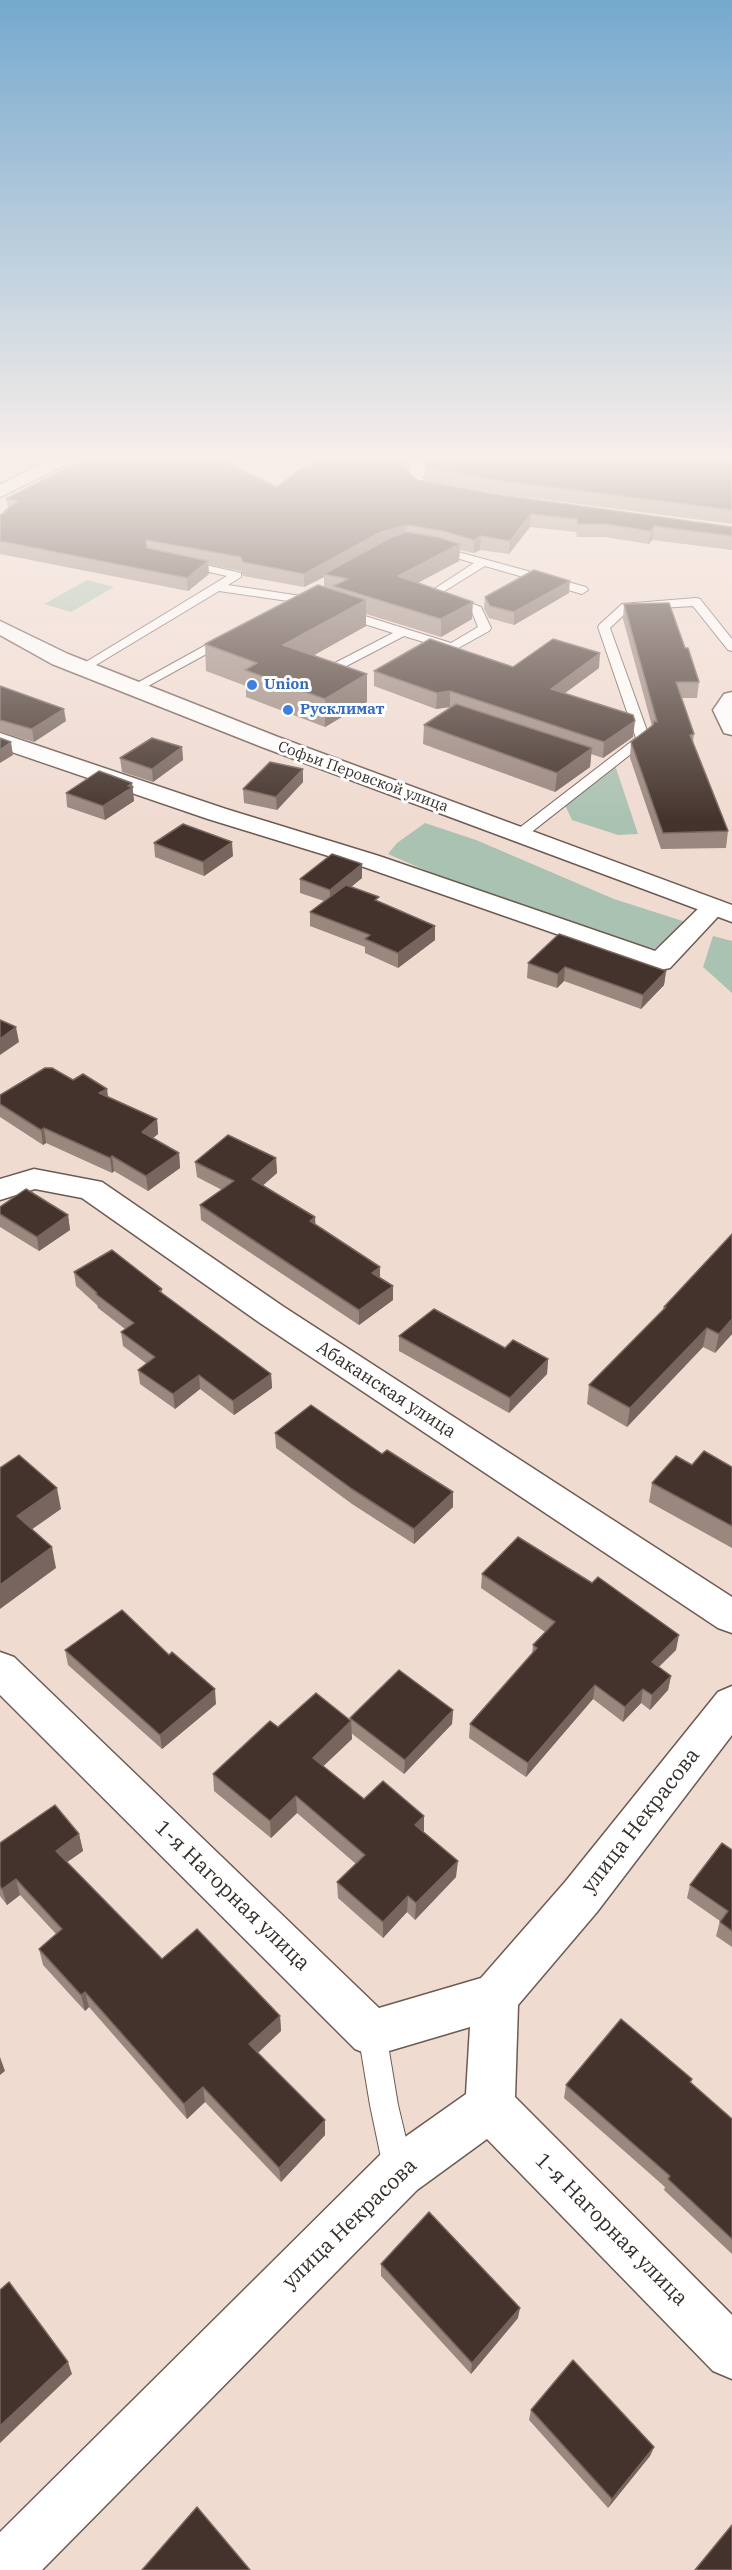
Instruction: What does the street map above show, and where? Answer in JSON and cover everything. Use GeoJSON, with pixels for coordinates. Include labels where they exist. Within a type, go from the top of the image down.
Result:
{"type":"FeatureCollection","features":[{"type":"Feature","properties":{"kind":"street","name":"Софьи Перовской улица"},"geometry":{"type":"LineString","coordinates":[[0,627],[60,659],[270,742],[723,910]]}},
{"type":"Feature","properties":{"kind":"street"},"geometry":{"type":"LineString","coordinates":[[732,699],[724,710],[732,728]]}},
{"type":"Feature","properties":{"kind":"street"},"geometry":{"type":"LineString","coordinates":[[0,740],[217,814],[370,861],[660,962],[723,910]]}},
{"type":"Feature","properties":{"kind":"street","name":"Абаканская улица"},"geometry":{"type":"LineString","coordinates":[[0,1190],[34,1179],[91,1189],[272,1315],[732,1617]]}},
{"type":"Feature","properties":{"kind":"street","name":"1-я Нагорная улица"},"geometry":{"type":"LineString","coordinates":[[0,1669],[372,2033]]}},
{"type":"Feature","properties":{"kind":"street","name":"улица Некрасова"},"geometry":{"type":"LineString","coordinates":[[495,1997],[581,1897],[732,1704]]}},
{"type":"Feature","properties":{"kind":"street"},"geometry":{"type":"LineString","coordinates":[[372,2033],[495,1997],[490,2107]]}},
{"type":"Feature","properties":{"kind":"street","name":"1-я Нагорная улица"},"geometry":{"type":"LineString","coordinates":[[490,2107],[732,2352]]}},
{"type":"Feature","properties":{"kind":"street","name":"улица Некрасова"},"geometry":{"type":"LineString","coordinates":[[2,2570],[399,2172],[490,2107]]}},
{"type":"Feature","properties":{"kind":"lane"},"geometry":{"type":"LineString","coordinates":[[82,668],[229,580]]}},
{"type":"Feature","properties":{"kind":"lane"},"geometry":{"type":"LineString","coordinates":[[453,647],[484,628],[477,610],[434,593],[456,580]]}},
{"type":"Feature","properties":{"kind":"lane"},"geometry":{"type":"LineString","coordinates":[[544,580],[582,590]]}},
{"type":"Feature","properties":{"kind":"lane"},"geometry":{"type":"LineString","coordinates":[[217,587],[297,599],[473,654]]}},
{"type":"Feature","properties":{"kind":"lane"},"geometry":{"type":"LineString","coordinates":[[277,610],[316,588]]}},
{"type":"Feature","properties":{"kind":"lane"},"geometry":{"type":"LineString","coordinates":[[519,835],[602,764],[642,739],[604,627],[626,607],[696,602],[732,647]]}},
{"type":"Feature","properties":{"kind":"lane"},"geometry":{"type":"LineString","coordinates":[[134,688],[236,632]]}},
{"type":"Feature","properties":{"kind":"lane"},"geometry":{"type":"LineString","coordinates":[[333,669],[403,632]]}},
{"type":"Feature","properties":{"kind":"lane"},"geometry":{"type":"LineString","coordinates":[[372,2033],[384,2105],[399,2172]]}},
{"type":"Feature","properties":{"kind":"green space"},"geometry":{"type":"Polygon","coordinates":[[[87,580],[114,587],[71,612],[44,604],[87,580]]]}},
{"type":"Feature","properties":{"kind":"green space"},"geometry":{"type":"Polygon","coordinates":[[[615,765],[638,834],[618,835],[572,820],[565,805],[615,765]]]}},
{"type":"Feature","properties":{"kind":"green space"},"geometry":{"type":"Polygon","coordinates":[[[425,823],[476,840],[614,899],[689,923],[654,949],[586,930],[519,907],[388,854],[397,843],[425,823]]]}},
{"type":"Feature","properties":{"kind":"green space"},"geometry":{"type":"Polygon","coordinates":[[[713,936],[732,941],[732,993],[703,967],[713,936]]]}},
{"type":"Feature","properties":{"kind":"building"},"geometry":{"type":"Polygon","coordinates":[[[346,580],[409,580],[473,602],[441,619],[333,586],[346,580]]]}},
{"type":"Feature","properties":{"kind":"building"},"geometry":{"type":"Polygon","coordinates":[[[516,580],[570,581],[514,612],[490,606],[485,597],[516,580]]]}},
{"type":"Feature","properties":{"kind":"building"},"geometry":{"type":"Polygon","coordinates":[[[318,585],[366,600],[283,645],[367,674],[325,699],[245,670],[257,663],[205,644],[318,585]]]}},
{"type":"Feature","properties":{"kind":"building"},"geometry":{"type":"Polygon","coordinates":[[[669,603],[699,682],[676,682],[694,734],[690,735],[728,831],[663,833],[631,742],[653,725],[654,721],[657,722],[624,604],[669,603]]]}},
{"type":"Feature","properties":{"kind":"building"},"geometry":{"type":"Polygon","coordinates":[[[430,639],[513,667],[553,639],[600,653],[551,689],[633,715],[635,721],[604,742],[450,691],[437,693],[374,671],[430,639]]]}},
{"type":"Feature","properties":{"kind":"building"},"geometry":{"type":"Polygon","coordinates":[[[0,686],[64,709],[32,729],[0,720],[0,686]]]}},
{"type":"Feature","properties":{"kind":"building"},"geometry":{"type":"Polygon","coordinates":[[[456,704],[592,748],[557,773],[424,725],[456,704]]]}},
{"type":"Feature","properties":{"kind":"building"},"geometry":{"type":"Polygon","coordinates":[[[0,738],[11,742],[0,750],[0,738]]]}},
{"type":"Feature","properties":{"kind":"building"},"geometry":{"type":"Polygon","coordinates":[[[152,738],[182,747],[152,769],[120,758],[152,738]]]}},
{"type":"Feature","properties":{"kind":"building"},"geometry":{"type":"Polygon","coordinates":[[[270,762],[303,769],[276,797],[243,789],[270,762]]]}},
{"type":"Feature","properties":{"kind":"building"},"geometry":{"type":"Polygon","coordinates":[[[99,771],[132,783],[128,786],[133,787],[103,806],[66,793],[99,771]]]}},
{"type":"Feature","properties":{"kind":"building"},"geometry":{"type":"Polygon","coordinates":[[[183,824],[232,842],[203,862],[154,843],[183,824]]]}},
{"type":"Feature","properties":{"kind":"building"},"geometry":{"type":"Polygon","coordinates":[[[332,854],[362,864],[330,890],[300,879],[332,854]]]}},
{"type":"Feature","properties":{"kind":"building"},"geometry":{"type":"Polygon","coordinates":[[[346,885],[379,897],[375,900],[435,926],[398,953],[365,939],[370,935],[310,912],[346,885]]]}},
{"type":"Feature","properties":{"kind":"building"},"geometry":{"type":"Polygon","coordinates":[[[559,934],[666,971],[643,995],[565,967],[558,974],[528,963],[559,934]]]}},
{"type":"Feature","properties":{"kind":"building"},"geometry":{"type":"Polygon","coordinates":[[[0,1020],[16,1027],[0,1039],[0,1020]]]}},
{"type":"Feature","properties":{"kind":"building"},"geometry":{"type":"Polygon","coordinates":[[[45,1068],[52,1068],[73,1080],[83,1074],[107,1089],[99,1093],[157,1119],[142,1132],[179,1153],[146,1176],[112,1156],[110,1158],[44,1128],[41,1130],[0,1104],[0,1095],[45,1068]]]}},
{"type":"Feature","properties":{"kind":"building"},"geometry":{"type":"Polygon","coordinates":[[[228,1135],[276,1158],[252,1179],[315,1217],[310,1221],[380,1267],[372,1273],[393,1286],[359,1310],[200,1205],[234,1181],[195,1162],[228,1135]]]}},
{"type":"Feature","properties":{"kind":"building"},"geometry":{"type":"Polygon","coordinates":[[[26,1189],[68,1215],[37,1237],[0,1214],[0,1207],[26,1189]]]}},
{"type":"Feature","properties":{"kind":"building"},"geometry":{"type":"Polygon","coordinates":[[[732,1234],[732,1319],[719,1334],[707,1328],[630,1408],[589,1385],[666,1307],[664,1307],[732,1234]]]}},
{"type":"Feature","properties":{"kind":"building"},"geometry":{"type":"Polygon","coordinates":[[[112,1250],[162,1289],[159,1291],[271,1374],[233,1401],[199,1375],[173,1394],[138,1370],[155,1357],[121,1332],[134,1323],[96,1294],[74,1272],[112,1250]]]}},
{"type":"Feature","properties":{"kind":"building"},"geometry":{"type":"Polygon","coordinates":[[[434,1309],[505,1348],[513,1340],[548,1359],[510,1398],[399,1336],[434,1309]]]}},
{"type":"Feature","properties":{"kind":"building"},"geometry":{"type":"Polygon","coordinates":[[[311,1405],[382,1454],[387,1450],[453,1492],[414,1529],[352,1489],[275,1433],[311,1405]]]}},
{"type":"Feature","properties":{"kind":"building"},"geometry":{"type":"Polygon","coordinates":[[[704,1451],[732,1467],[732,1526],[652,1483],[676,1456],[692,1465],[704,1451]]]}},
{"type":"Feature","properties":{"kind":"building"},"geometry":{"type":"Polygon","coordinates":[[[19,1455],[57,1488],[17,1516],[52,1547],[0,1585],[0,1468],[19,1455]]]}},
{"type":"Feature","properties":{"kind":"building"},"geometry":{"type":"Polygon","coordinates":[[[518,1537],[592,1583],[598,1577],[679,1635],[652,1662],[671,1676],[652,1695],[643,1689],[625,1707],[595,1685],[528,1763],[470,1724],[537,1648],[533,1645],[555,1622],[482,1574],[518,1537]]]}},
{"type":"Feature","properties":{"kind":"building"},"geometry":{"type":"Polygon","coordinates":[[[122,1610],[169,1655],[172,1652],[215,1689],[160,1735],[65,1650],[122,1610]]]}},
{"type":"Feature","properties":{"kind":"building"},"geometry":{"type":"Polygon","coordinates":[[[399,1670],[453,1710],[405,1760],[350,1718],[399,1670]]]}},
{"type":"Feature","properties":{"kind":"building"},"geometry":{"type":"Polygon","coordinates":[[[316,1693],[351,1721],[313,1758],[364,1799],[383,1781],[424,1816],[415,1825],[458,1861],[416,1903],[408,1896],[383,1922],[337,1882],[365,1855],[296,1796],[270,1821],[213,1774],[270,1721],[278,1727],[316,1693]]]}},
{"type":"Feature","properties":{"kind":"building"},"geometry":{"type":"Polygon","coordinates":[[[55,1805],[79,1834],[56,1851],[162,1959],[197,1929],[280,2016],[249,2044],[325,2120],[279,2168],[203,2087],[184,2104],[85,1992],[81,1995],[39,1949],[62,1929],[16,1879],[2,1889],[0,1886],[0,1843],[55,1805]]]}},
{"type":"Feature","properties":{"kind":"building"},"geometry":{"type":"Polygon","coordinates":[[[722,1843],[732,1850],[732,1931],[720,1922],[728,1911],[690,1885],[722,1843]]]}},
{"type":"Feature","properties":{"kind":"building"},"geometry":{"type":"Polygon","coordinates":[[[621,2019],[692,2079],[690,2082],[732,2119],[732,2239],[668,2179],[670,2176],[566,2085],[621,2019]]]}},
{"type":"Feature","properties":{"kind":"building"},"geometry":{"type":"Polygon","coordinates":[[[429,2212],[520,2308],[472,2363],[381,2264],[429,2212]]]}},
{"type":"Feature","properties":{"kind":"building"},"geometry":{"type":"Polygon","coordinates":[[[9,2282],[68,2362],[0,2426],[0,2290],[9,2282]]]}},
{"type":"Feature","properties":{"kind":"building"},"geometry":{"type":"Polygon","coordinates":[[[573,2360],[654,2447],[612,2499],[531,2410],[573,2360]]]}},
{"type":"Feature","properties":{"kind":"building"},"geometry":{"type":"Polygon","coordinates":[[[197,2507],[250,2570],[142,2570],[197,2507]]]}},
{"type":"Feature","properties":{"kind":"building"},"geometry":{"type":"Polygon","coordinates":[[[732,2525],[732,2570],[695,2570],[732,2525]]]}},
{"type":"Feature","properties":{"kind":"place","name":"Union"},"geometry":{"type":"Point","coordinates":[252,685]}},
{"type":"Feature","properties":{"kind":"place","name":"Русклимат"},"geometry":{"type":"Point","coordinates":[288,710]}}]}
